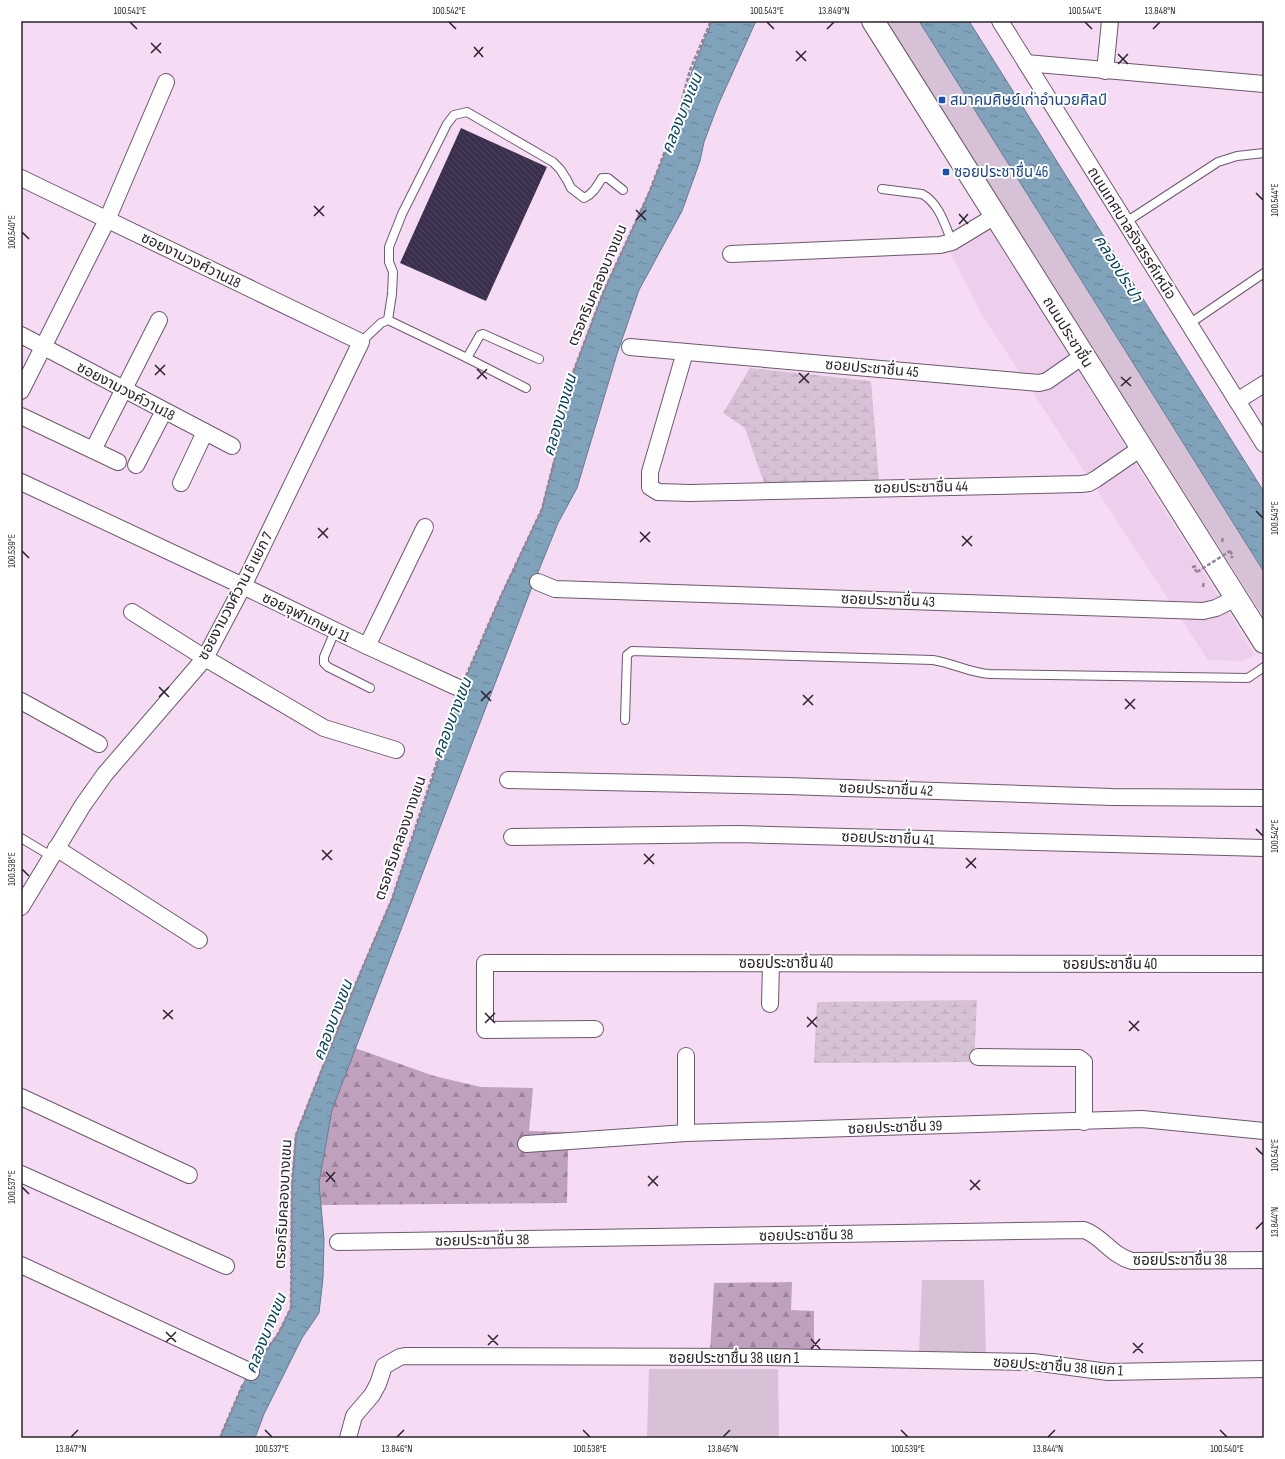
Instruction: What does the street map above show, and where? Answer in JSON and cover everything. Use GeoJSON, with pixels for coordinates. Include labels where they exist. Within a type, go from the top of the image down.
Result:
{"type":"FeatureCollection","features":[{"type":"Feature","properties":{"kind":"main road","name":"ถนนประชาชื่น"},"geometry":{"type":"LineString","coordinates":[[873,21],[1264,642]]}},
{"type":"Feature","properties":{"kind":"street","name":"ถนนเทศบาลรังสรรค์เหนือ"},"geometry":{"type":"LineString","coordinates":[[1000,21],[1264,444]]}},
{"type":"Feature","properties":{"kind":"street"},"geometry":{"type":"LineString","coordinates":[[1105,71],[1110,21]]}},
{"type":"Feature","properties":{"kind":"street"},"geometry":{"type":"LineString","coordinates":[[1026,63],[1264,84]]}},
{"type":"Feature","properties":{"kind":"street"},"geometry":{"type":"LineString","coordinates":[[21,391],[108,220],[166,82]]}},
{"type":"Feature","properties":{"kind":"street","name":"ซอยงามวงศ์วาน18"},"geometry":{"type":"LineString","coordinates":[[21,178],[361,342]]}},
{"type":"Feature","properties":{"kind":"street"},"geometry":{"type":"LineString","coordinates":[[731,254],[940,245],[952,242],[996,216]]}},
{"type":"Feature","properties":{"kind":"street"},"geometry":{"type":"LineString","coordinates":[[93,450],[159,320]]}},
{"type":"Feature","properties":{"kind":"street","name":"ซอยงามวงค์วาน18"},"geometry":{"type":"LineString","coordinates":[[21,335],[232,446]]}},
{"type":"Feature","properties":{"kind":"street","name":"ซอยงามวงศ์วาน 6 แยก 7"},"geometry":{"type":"LineString","coordinates":[[21,907],[83,805],[105,774],[205,658],[243,586],[361,342]]}},
{"type":"Feature","properties":{"kind":"street","name":"ซอยประชาชื่น 45"},"geometry":{"type":"LineString","coordinates":[[630,347],[1039,383],[1047,381],[1083,356]]}},
{"type":"Feature","properties":{"kind":"street","name":"ซอยประชาชื่น 44"},"geometry":{"type":"LineString","coordinates":[[686,352],[650,472],[650,487],[658,492],[690,493],[1089,483],[1141,448]]}},
{"type":"Feature","properties":{"kind":"street"},"geometry":{"type":"LineString","coordinates":[[1237,401],[1264,384]]}},
{"type":"Feature","properties":{"kind":"street"},"geometry":{"type":"LineString","coordinates":[[136,464],[164,411]]}},
{"type":"Feature","properties":{"kind":"street"},"geometry":{"type":"LineString","coordinates":[[21,416],[118,462]]}},
{"type":"Feature","properties":{"kind":"street"},"geometry":{"type":"LineString","coordinates":[[181,483],[205,432]]}},
{"type":"Feature","properties":{"kind":"street","name":"ซอยจุฬาเกษม 11"},"geometry":{"type":"LineString","coordinates":[[21,482],[461,689]]}},
{"type":"Feature","properties":{"kind":"street"},"geometry":{"type":"LineString","coordinates":[[367,646],[425,527]]}},
{"type":"Feature","properties":{"kind":"street","name":"ซอยประชาชื่น 43"},"geometry":{"type":"LineString","coordinates":[[538,582],[555,589],[1203,611],[1216,608],[1236,598]]}},
{"type":"Feature","properties":{"kind":"street"},"geometry":{"type":"LineString","coordinates":[[132,612],[205,658],[324,728],[396,750]]}},
{"type":"Feature","properties":{"kind":"street"},"geometry":{"type":"LineString","coordinates":[[21,701],[99,744]]}},
{"type":"Feature","properties":{"kind":"street","name":"ซอยประชาชื่น 42"},"geometry":{"type":"LineString","coordinates":[[508,780],[787,786],[1112,797],[1264,798]]}},
{"type":"Feature","properties":{"kind":"street","name":"ซอยประชาชื่น 41"},"geometry":{"type":"LineString","coordinates":[[512,837],[738,834],[1264,848]]}},
{"type":"Feature","properties":{"kind":"street"},"geometry":{"type":"LineString","coordinates":[[54,852],[199,940]]}},
{"type":"Feature","properties":{"kind":"street","name":"ซอยประชาชื่น 40"},"geometry":{"type":"LineString","coordinates":[[595,1029],[485,1030],[485,963],[1264,964]]}},
{"type":"Feature","properties":{"kind":"street"},"geometry":{"type":"LineString","coordinates":[[770,1004],[771,963]]}},
{"type":"Feature","properties":{"kind":"street"},"geometry":{"type":"LineString","coordinates":[[686,1056],[686,1133]]}},
{"type":"Feature","properties":{"kind":"street"},"geometry":{"type":"LineString","coordinates":[[978,1057],[1080,1058],[1084,1062],[1085,1071],[1084,1122]]}},
{"type":"Feature","properties":{"kind":"street"},"geometry":{"type":"LineString","coordinates":[[21,1097],[189,1175]]}},
{"type":"Feature","properties":{"kind":"street","name":"ซอยประชาชื่น 39"},"geometry":{"type":"LineString","coordinates":[[526,1144],[686,1133],[1084,1122],[1142,1119],[1264,1130]]}},
{"type":"Feature","properties":{"kind":"street"},"geometry":{"type":"LineString","coordinates":[[21,1174],[226,1266]]}},
{"type":"Feature","properties":{"kind":"street","name":"ซอยประชาชื่น 38"},"geometry":{"type":"LineString","coordinates":[[338,1242],[1084,1230],[1091,1233],[1119,1256],[1132,1261],[1264,1260]]}},
{"type":"Feature","properties":{"kind":"street"},"geometry":{"type":"LineString","coordinates":[[21,1265],[251,1372]]}},
{"type":"Feature","properties":{"kind":"street","name":"ซอยประชาชื่น 38 แยก 1"},"geometry":{"type":"LineString","coordinates":[[348,1438],[354,1416],[372,1395],[378,1384],[384,1366],[404,1356],[768,1358],[1033,1362],[1108,1372],[1264,1369]]}},
{"type":"Feature","properties":{"kind":"lane"},"geometry":{"type":"LineString","coordinates":[[388,320],[392,294],[393,272],[389,262],[389,247],[402,214],[447,124],[454,115],[467,112],[553,162],[560,169],[570,188],[584,198],[590,196],[602,178],[608,178],[623,190]]}},
{"type":"Feature","properties":{"kind":"lane"},"geometry":{"type":"LineString","coordinates":[[1126,222],[1218,162],[1237,156],[1264,153]]}},
{"type":"Feature","properties":{"kind":"lane"},"geometry":{"type":"LineString","coordinates":[[882,189],[922,194],[927,196],[936,205],[952,242]]}},
{"type":"Feature","properties":{"kind":"lane"},"geometry":{"type":"LineString","coordinates":[[1189,324],[1264,273]]}},
{"type":"Feature","properties":{"kind":"lane"},"geometry":{"type":"LineString","coordinates":[[361,342],[381,323],[388,320],[526,388]]}},
{"type":"Feature","properties":{"kind":"lane"},"geometry":{"type":"LineString","coordinates":[[467,358],[480,335],[483,334],[539,359]]}},
{"type":"Feature","properties":{"kind":"lane"},"geometry":{"type":"LineString","coordinates":[[335,631],[324,657],[324,663],[328,667],[370,688]]}},
{"type":"Feature","properties":{"kind":"lane"},"geometry":{"type":"LineString","coordinates":[[625,720],[627,655],[632,651],[933,660],[943,661],[978,673],[998,675],[1248,678],[1264,667]]}},
{"type":"Feature","properties":{"kind":"lane"},"geometry":{"type":"LineString","coordinates":[[21,838],[54,852]]}},
{"type":"Feature","properties":{"kind":"path","name":"ตรอกริมคลองบางเขน"},"geometry":{"type":"LineString","coordinates":[[222,1438],[221,1435],[246,1378],[278,1334],[291,1308],[292,1183],[296,1136],[353,990],[392,899],[461,689],[501,596],[542,509],[559,442],[574,370],[603,293],[651,186],[676,122],[690,70],[711,21]]}},
{"type":"Feature","properties":{"kind":"path"},"geometry":{"type":"LineString","coordinates":[[1197,572],[1230,551]]}},
{"type":"Feature","properties":{"kind":"shaded area"},"geometry":{"type":"Polygon","coordinates":[[[981,215],[1255,655],[1243,661],[1208,660],[982,315],[943,238],[981,215]]]}},
{"type":"Feature","properties":{"kind":"green space"},"geometry":{"type":"Polygon","coordinates":[[[891,21],[919,21],[1264,572],[1264,618],[889,26],[891,21]]]}},
{"type":"Feature","properties":{"kind":"green space"},"geometry":{"type":"Polygon","coordinates":[[[750,368],[871,381],[879,480],[764,483],[745,428],[723,413],[750,368]]]}},
{"type":"Feature","properties":{"kind":"green space"},"geometry":{"type":"Polygon","coordinates":[[[977,1000],[974,1062],[814,1063],[817,1002],[977,1000]]]}},
{"type":"Feature","properties":{"kind":"green space"},"geometry":{"type":"Polygon","coordinates":[[[355,1048],[434,1076],[481,1087],[533,1088],[529,1131],[567,1132],[567,1203],[321,1205],[319,1183],[332,1110],[355,1048]]]}},
{"type":"Feature","properties":{"kind":"green space"},"geometry":{"type":"Polygon","coordinates":[[[922,1280],[984,1280],[986,1355],[919,1354],[922,1280]]]}},
{"type":"Feature","properties":{"kind":"green space"},"geometry":{"type":"Polygon","coordinates":[[[792,1282],[791,1310],[814,1311],[814,1353],[710,1352],[714,1283],[792,1282]]]}},
{"type":"Feature","properties":{"kind":"green space"},"geometry":{"type":"Polygon","coordinates":[[[649,1369],[778,1369],[779,1438],[647,1438],[649,1369]]]}},
{"type":"Feature","properties":{"kind":"water","name":"คลองบางเขน"},"geometry":{"type":"Polygon","coordinates":[[[712,21],[756,21],[718,105],[704,142],[700,161],[682,211],[639,290],[617,354],[577,488],[558,523],[530,592],[332,1110],[319,1183],[324,1239],[323,1278],[319,1313],[302,1338],[264,1414],[255,1438],[222,1438],[221,1435],[246,1378],[278,1334],[291,1308],[292,1183],[296,1135],[356,983],[392,899],[461,689],[501,596],[542,509],[559,442],[574,370],[603,293],[649,193],[677,123],[692,71],[712,21]]]}},
{"type":"Feature","properties":{"kind":"water","name":"คลองประปา"},"geometry":{"type":"Polygon","coordinates":[[[919,21],[969,21],[1264,492],[1264,572],[919,21]]]}},
{"type":"Feature","properties":{"kind":"building"},"geometry":{"type":"Polygon","coordinates":[[[461,128],[547,167],[486,301],[400,263],[461,128]]]}},
{"type":"Feature","properties":{"kind":"place","name":"สมาคมศิษย์เก่าอํานวยศิลป์"},"geometry":{"type":"Point","coordinates":[942,100]}},
{"type":"Feature","properties":{"kind":"place","name":"ซอยประชาชื่น 46"},"geometry":{"type":"Point","coordinates":[946,172]}}]}
